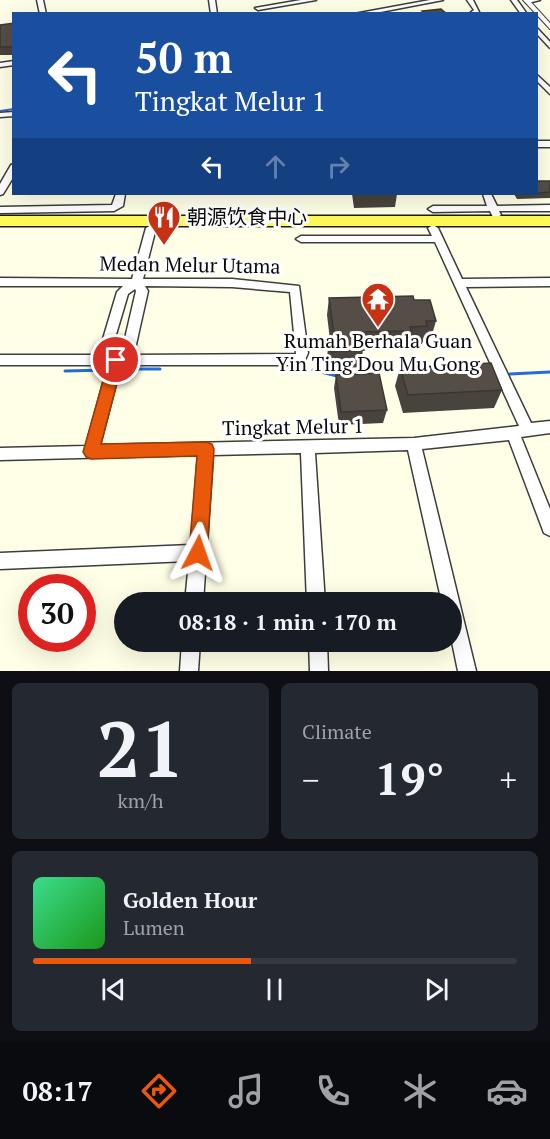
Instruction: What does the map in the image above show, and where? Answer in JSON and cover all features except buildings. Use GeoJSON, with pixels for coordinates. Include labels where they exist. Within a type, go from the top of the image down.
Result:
{"type":"FeatureCollection","features":[{"type":"Feature","properties":{"kind":"main road"},"geometry":{"type":"LineString","coordinates":[[0,221],[496,215],[550,212]]}},
{"type":"Feature","properties":{"kind":"main road"},"geometry":{"type":"LineString","coordinates":[[0,229],[151,228],[436,233],[550,228]]}},
{"type":"Feature","properties":{"kind":"street"},"geometry":{"type":"LineString","coordinates":[[256,0],[258,10],[313,0]]}},
{"type":"Feature","properties":{"kind":"street"},"geometry":{"type":"LineString","coordinates":[[404,0],[412,5]]}},
{"type":"Feature","properties":{"kind":"street"},"geometry":{"type":"LineString","coordinates":[[369,12],[440,0]]}},
{"type":"Feature","properties":{"kind":"street"},"geometry":{"type":"LineString","coordinates":[[513,0],[522,12]]}},
{"type":"Feature","properties":{"kind":"street"},"geometry":{"type":"LineString","coordinates":[[527,0],[537,0]]}},
{"type":"Feature","properties":{"kind":"street"},"geometry":{"type":"LineString","coordinates":[[527,0],[547,20],[550,27]]}},
{"type":"Feature","properties":{"kind":"street"},"geometry":{"type":"LineString","coordinates":[[538,31],[550,46]]}},
{"type":"Feature","properties":{"kind":"street"},"geometry":{"type":"LineString","coordinates":[[538,78],[550,92]]}},
{"type":"Feature","properties":{"kind":"street"},"geometry":{"type":"LineString","coordinates":[[0,192],[12,171]]}},
{"type":"Feature","properties":{"kind":"street"},"geometry":{"type":"LineString","coordinates":[[0,210],[114,208],[118,206],[120,195]]}},
{"type":"Feature","properties":{"kind":"street"},"geometry":{"type":"LineString","coordinates":[[433,209],[496,215],[487,195]]}},
{"type":"Feature","properties":{"kind":"street"},"geometry":{"type":"LineString","coordinates":[[114,366],[106,349],[123,292],[137,282],[151,228]]}},
{"type":"Feature","properties":{"kind":"street"},"geometry":{"type":"LineString","coordinates":[[301,238],[436,233],[520,432],[550,528]]}},
{"type":"Feature","properties":{"kind":"street","name":"Medan Melur Utama"},"geometry":{"type":"LineString","coordinates":[[0,282],[232,283],[295,288],[302,353],[301,357],[293,360],[114,366],[0,360]]}},
{"type":"Feature","properties":{"kind":"street"},"geometry":{"type":"LineString","coordinates":[[91,452],[114,366],[129,348],[142,291],[137,282]]}},
{"type":"Feature","properties":{"kind":"street"},"geometry":{"type":"LineString","coordinates":[[459,283],[550,282]]}},
{"type":"Feature","properties":{"kind":"street","name":"Tingkat Melur 1"},"geometry":{"type":"LineString","coordinates":[[0,454],[414,444],[550,427]]}},
{"type":"Feature","properties":{"kind":"street"},"geometry":{"type":"LineString","coordinates":[[414,444],[448,592]]}},
{"type":"Feature","properties":{"kind":"street"},"geometry":{"type":"LineString","coordinates":[[308,446],[315,592]]}},
{"type":"Feature","properties":{"kind":"street"},"geometry":{"type":"LineString","coordinates":[[195,592],[206,449]]}},
{"type":"Feature","properties":{"kind":"street"},"geometry":{"type":"LineString","coordinates":[[0,561],[198,553]]}},
{"type":"Feature","properties":{"kind":"street"},"geometry":{"type":"LineString","coordinates":[[462,650],[467,671]]}},
{"type":"Feature","properties":{"kind":"street"},"geometry":{"type":"LineString","coordinates":[[189,671],[190,652]]}},
{"type":"Feature","properties":{"kind":"street"},"geometry":{"type":"LineString","coordinates":[[319,652],[320,671]]}},
{"type":"Feature","properties":{"kind":"waterway"},"geometry":{"type":"LineString","coordinates":[[0,111],[12,109]]}},
{"type":"Feature","properties":{"kind":"waterway"},"geometry":{"type":"LineString","coordinates":[[118,369],[160,369]]}},
{"type":"Feature","properties":{"kind":"waterway"},"geometry":{"type":"LineString","coordinates":[[65,371],[108,370]]}},
{"type":"Feature","properties":{"kind":"waterway"},"geometry":{"type":"LineString","coordinates":[[313,370],[337,376]]}},
{"type":"Feature","properties":{"kind":"waterway"},"geometry":{"type":"LineString","coordinates":[[510,374],[550,372]]}},
{"type":"Feature","properties":{"kind":"place","name":"朝源饮食中心"},"geometry":{"type":"Point","coordinates":[164,246]}},
{"type":"Feature","properties":{"kind":"place","name":"Rumah Berhala Guan Yin Ting Dou Mu Gong"},"geometry":{"type":"Point","coordinates":[378,328]}},
{"type":"Feature","properties":{"kind":"route"},"geometry":{"type":"LineString","coordinates":[[116,360],[91,452],[206,449],[198,553]]}}]}
